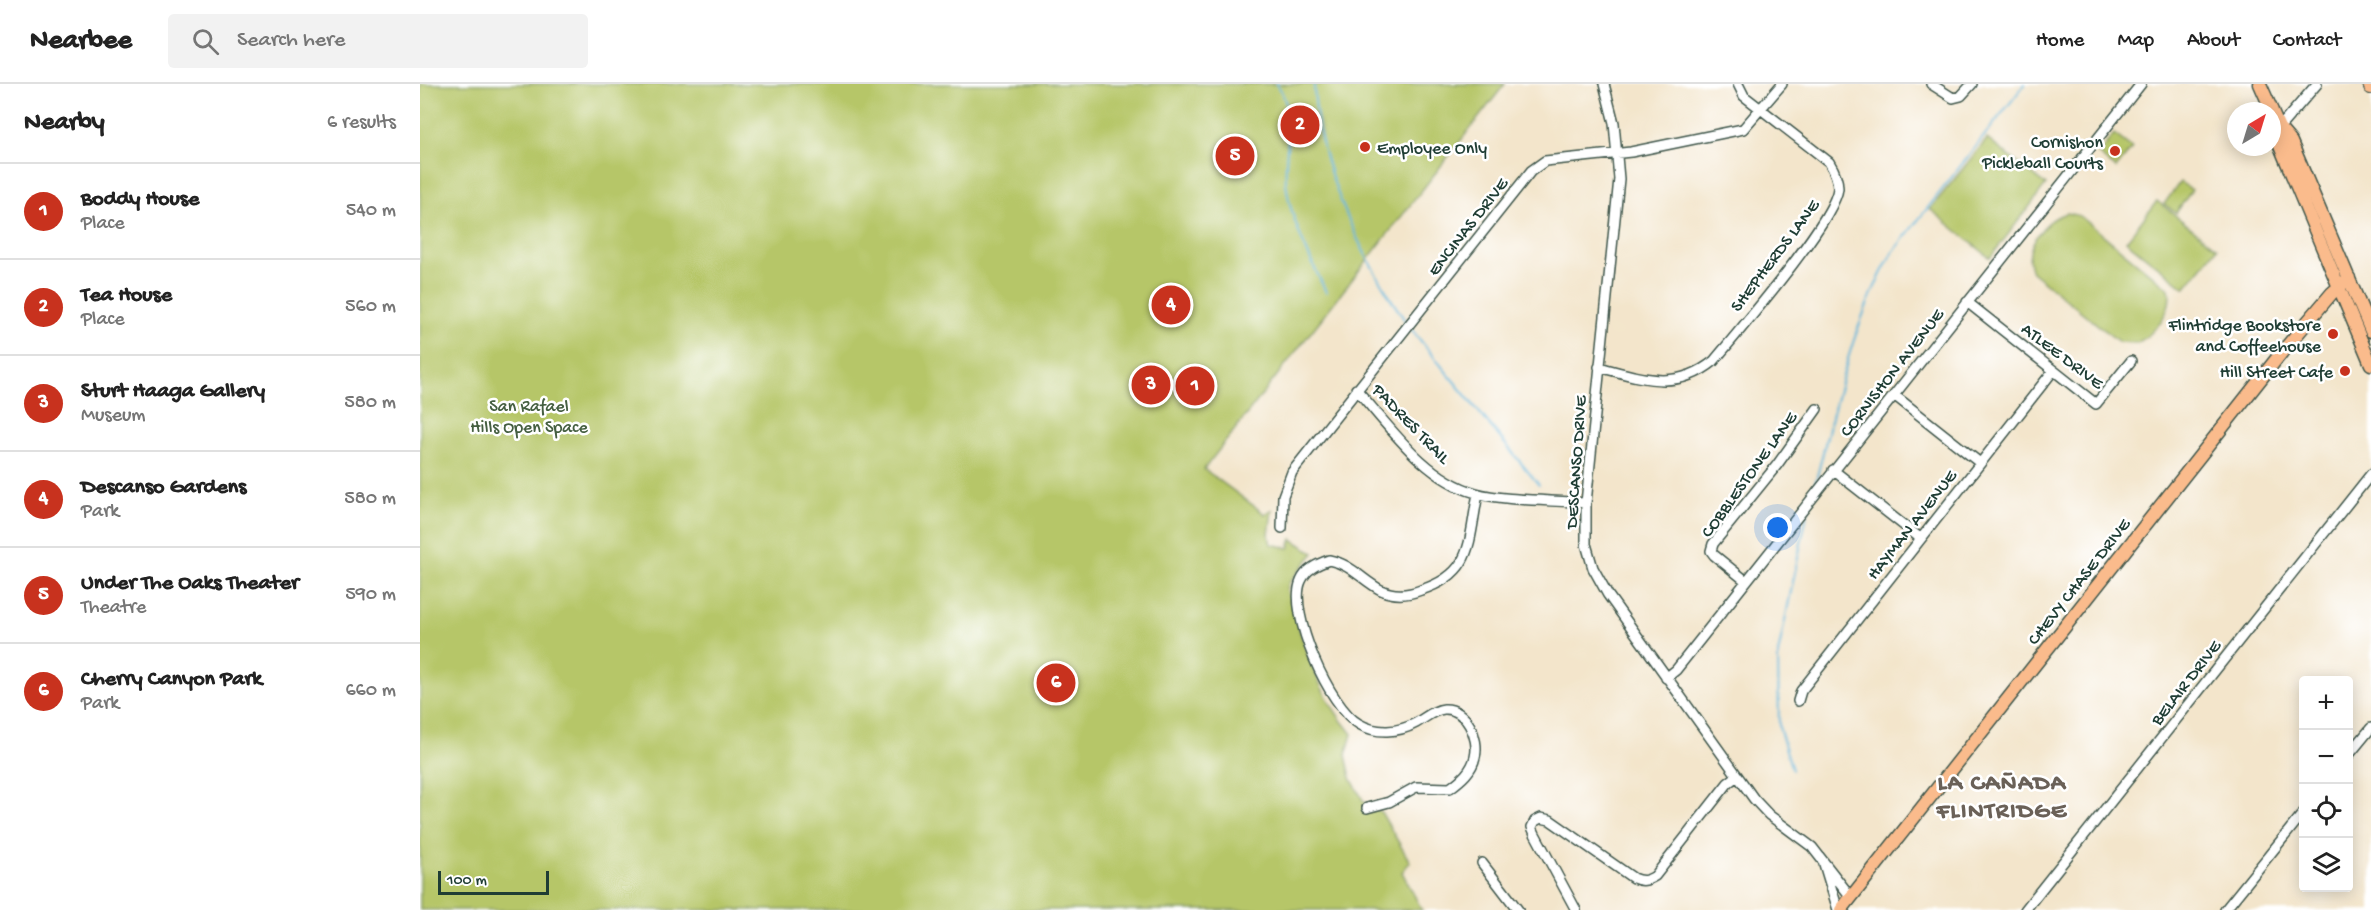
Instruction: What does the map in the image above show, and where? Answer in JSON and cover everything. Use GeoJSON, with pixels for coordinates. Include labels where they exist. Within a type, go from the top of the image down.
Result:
{"type":"FeatureCollection","features":[{"type":"Feature","properties":{"kind":"main road"},"geometry":{"type":"LineString","coordinates":[[2260,84],[2268,102]]}},
{"type":"Feature","properties":{"kind":"main road"},"geometry":{"type":"LineString","coordinates":[[2281,130],[2291,141],[2371,331]]}},
{"type":"Feature","properties":{"kind":"main road"},"geometry":{"type":"LineString","coordinates":[[2281,148],[2371,364]]}},
{"type":"Feature","properties":{"kind":"main road","name":"CHEVY CHASE DRIVE"},"geometry":{"type":"LineString","coordinates":[[1839,910],[2282,352],[2337,287],[2349,278]]}},
{"type":"Feature","properties":{"kind":"street","name":"DESCANSO DRIVE"},"geometry":{"type":"LineString","coordinates":[[1604,84],[1614,123],[1619,179],[1586,502],[1586,544],[1593,568],[1608,595],[1760,807],[1812,847],[1851,897]]}},
{"type":"Feature","properties":{"kind":"street","name":"SHEPHERDS LANE"},"geometry":{"type":"LineString","coordinates":[[1599,367],[1647,379],[1668,381],[1701,372],[1724,348],[1825,219],[1838,188],[1836,175],[1829,162],[1744,96],[1738,84]]}},
{"type":"Feature","properties":{"kind":"street","name":"ENCINAS DRIVE"},"geometry":{"type":"LineString","coordinates":[[1282,528],[1283,496],[1292,471],[1356,389],[1447,280],[1531,171],[1545,161],[1618,154],[1743,129],[1782,84]]}},
{"type":"Feature","properties":{"kind":"street"},"geometry":{"type":"LineString","coordinates":[[1931,84],[1953,98],[1961,96],[1972,84]]}},
{"type":"Feature","properties":{"kind":"street","name":"CORNISHON AVENUE"},"geometry":{"type":"LineString","coordinates":[[1666,678],[1676,670],[2141,84]]}},
{"type":"Feature","properties":{"kind":"street"},"geometry":{"type":"LineString","coordinates":[[2281,126],[2317,84]]}},
{"type":"Feature","properties":{"kind":"street","name":"ATLEE DRIVE"},"geometry":{"type":"LineString","coordinates":[[1967,302],[2096,404],[2131,361]]}},
{"type":"Feature","properties":{"kind":"street","name":"HAYMAN AVENUE"},"geometry":{"type":"LineString","coordinates":[[1798,701],[1801,691],[2053,370]]}},
{"type":"Feature","properties":{"kind":"street","name":"PADRES TRAIL"},"geometry":{"type":"LineString","coordinates":[[1356,389],[1439,477],[1478,494],[1586,502]]}},
{"type":"Feature","properties":{"kind":"street"},"geometry":{"type":"LineString","coordinates":[[1894,395],[1980,463]]}},
{"type":"Feature","properties":{"kind":"street","name":"COBBLESTONE LANE"},"geometry":{"type":"LineString","coordinates":[[1746,581],[1714,555],[1711,551],[1713,544],[1777,465],[1816,409]]}},
{"type":"Feature","properties":{"kind":"street"},"geometry":{"type":"LineString","coordinates":[[1833,470],[1920,538]]}},
{"type":"Feature","properties":{"kind":"street","name":"BELAIR DRIVE"},"geometry":{"type":"LineString","coordinates":[[2025,910],[2371,474]]}},
{"type":"Feature","properties":{"kind":"street"},"geometry":{"type":"LineString","coordinates":[[1367,807],[1389,802],[1416,787],[1450,788],[1471,767],[1476,755],[1476,742],[1464,718],[1454,710],[1443,709],[1404,729],[1389,731],[1373,730],[1346,715],[1324,683],[1312,653],[1299,608],[1298,593],[1301,581],[1308,571],[1329,560],[1352,568],[1389,593],[1401,595],[1438,585],[1456,573],[1464,559],[1478,494]]}},
{"type":"Feature","properties":{"kind":"street"},"geometry":{"type":"LineString","coordinates":[[2353,751],[2371,728]]}},
{"type":"Feature","properties":{"kind":"street"},"geometry":{"type":"LineString","coordinates":[[1576,910],[1535,834],[1532,827],[1534,821],[1541,818],[1550,820],[1641,882],[1655,876],[1728,783],[1737,776]]}},
{"type":"Feature","properties":{"kind":"street"},"geometry":{"type":"LineString","coordinates":[[2225,910],[2299,818]]}},
{"type":"Feature","properties":{"kind":"street"},"geometry":{"type":"LineString","coordinates":[[1482,863],[1518,910]]}},
{"type":"Feature","properties":{"kind":"street"},"geometry":{"type":"LineString","coordinates":[[1824,864],[1839,910]]}},
{"type":"Feature","properties":{"kind":"green space","name":"San Rafael Hills Open Space"},"geometry":{"type":"Polygon","coordinates":[[[420,84],[1505,84],[1204,469],[1265,514],[1272,510],[1269,535],[1271,544],[1289,548],[1292,539],[1314,553],[1289,583],[1287,590],[1305,647],[1320,684],[1352,734],[1346,755],[1351,778],[1364,802],[1381,812],[1410,862],[1402,872],[1422,910],[420,910],[420,84]]]}},
{"type":"Feature","properties":{"kind":"green space","name":"Cornishon Pickleball Courts"},"geometry":{"type":"Polygon","coordinates":[[[2114,134],[2132,148],[2116,169],[2098,154],[2114,134]]]}},
{"type":"Feature","properties":{"kind":"green space"},"geometry":{"type":"Polygon","coordinates":[[[1987,139],[2046,185],[1990,258],[1930,209],[1987,139]]]}},
{"type":"Feature","properties":{"kind":"green space"},"geometry":{"type":"Polygon","coordinates":[[[2180,182],[2192,190],[2176,213],[2164,204],[2180,182]]]}},
{"type":"Feature","properties":{"kind":"green space"},"geometry":{"type":"Polygon","coordinates":[[[2157,201],[2217,248],[2185,288],[2126,241],[2157,201]]]}},
{"type":"Feature","properties":{"kind":"green space"},"geometry":{"type":"Polygon","coordinates":[[[2067,213],[2080,216],[2169,289],[2169,305],[2166,313],[2144,339],[2137,343],[2119,342],[2032,272],[2029,263],[2030,254],[2037,236],[2050,221],[2067,213]]]}},
{"type":"Feature","properties":{"kind":"waterway"},"geometry":{"type":"LineString","coordinates":[[1277,84],[1287,108],[1286,183],[1288,197],[1302,239],[1326,292]]}},
{"type":"Feature","properties":{"kind":"waterway"},"geometry":{"type":"LineString","coordinates":[[1314,84],[1323,146],[1344,209],[1373,268],[1406,322]]}},
{"type":"Feature","properties":{"kind":"waterway"},"geometry":{"type":"LineString","coordinates":[[1813,492],[1854,339],[1878,280],[1893,252],[2025,84]]}},
{"type":"Feature","properties":{"kind":"waterway"},"geometry":{"type":"LineString","coordinates":[[1411,329],[1539,485]]}},
{"type":"Feature","properties":{"kind":"waterway"},"geometry":{"type":"LineString","coordinates":[[1792,770],[1779,727],[1778,654],[1808,509]]}},
{"type":"Feature","properties":{"kind":"place","name":"Tea House"},"geometry":{"type":"Point","coordinates":[1300,125]}},
{"type":"Feature","properties":{"kind":"place","name":"Employee Only"},"geometry":{"type":"Point","coordinates":[1365,147]}},
{"type":"Feature","properties":{"kind":"place","name":"Cornishon Pickleball Courts"},"geometry":{"type":"Point","coordinates":[2115,151]}},
{"type":"Feature","properties":{"kind":"place","name":"Under The Oaks Theater"},"geometry":{"type":"Point","coordinates":[1235,156]}},
{"type":"Feature","properties":{"kind":"place","name":"Descanso Gardens"},"geometry":{"type":"Point","coordinates":[1171,305]}},
{"type":"Feature","properties":{"kind":"place","name":"Flintridge Bookstore and Coffeehouse"},"geometry":{"type":"Point","coordinates":[2333,334]}},
{"type":"Feature","properties":{"kind":"place","name":"Hill Street Cafe"},"geometry":{"type":"Point","coordinates":[2345,371]}},
{"type":"Feature","properties":{"kind":"place","name":"Sturt Haaga Gallery"},"geometry":{"type":"Point","coordinates":[1151,385]}},
{"type":"Feature","properties":{"kind":"place","name":"Boddy House"},"geometry":{"type":"Point","coordinates":[1195,386]}},
{"type":"Feature","properties":{"kind":"place","name":"Cherry Canyon Park"},"geometry":{"type":"Point","coordinates":[1056,683]}},
{"type":"Feature","properties":{"kind":"district","name":"LA CAÑADA FLINTRIDGE"},"geometry":{"type":"Point","coordinates":[2002,795]}}]}
